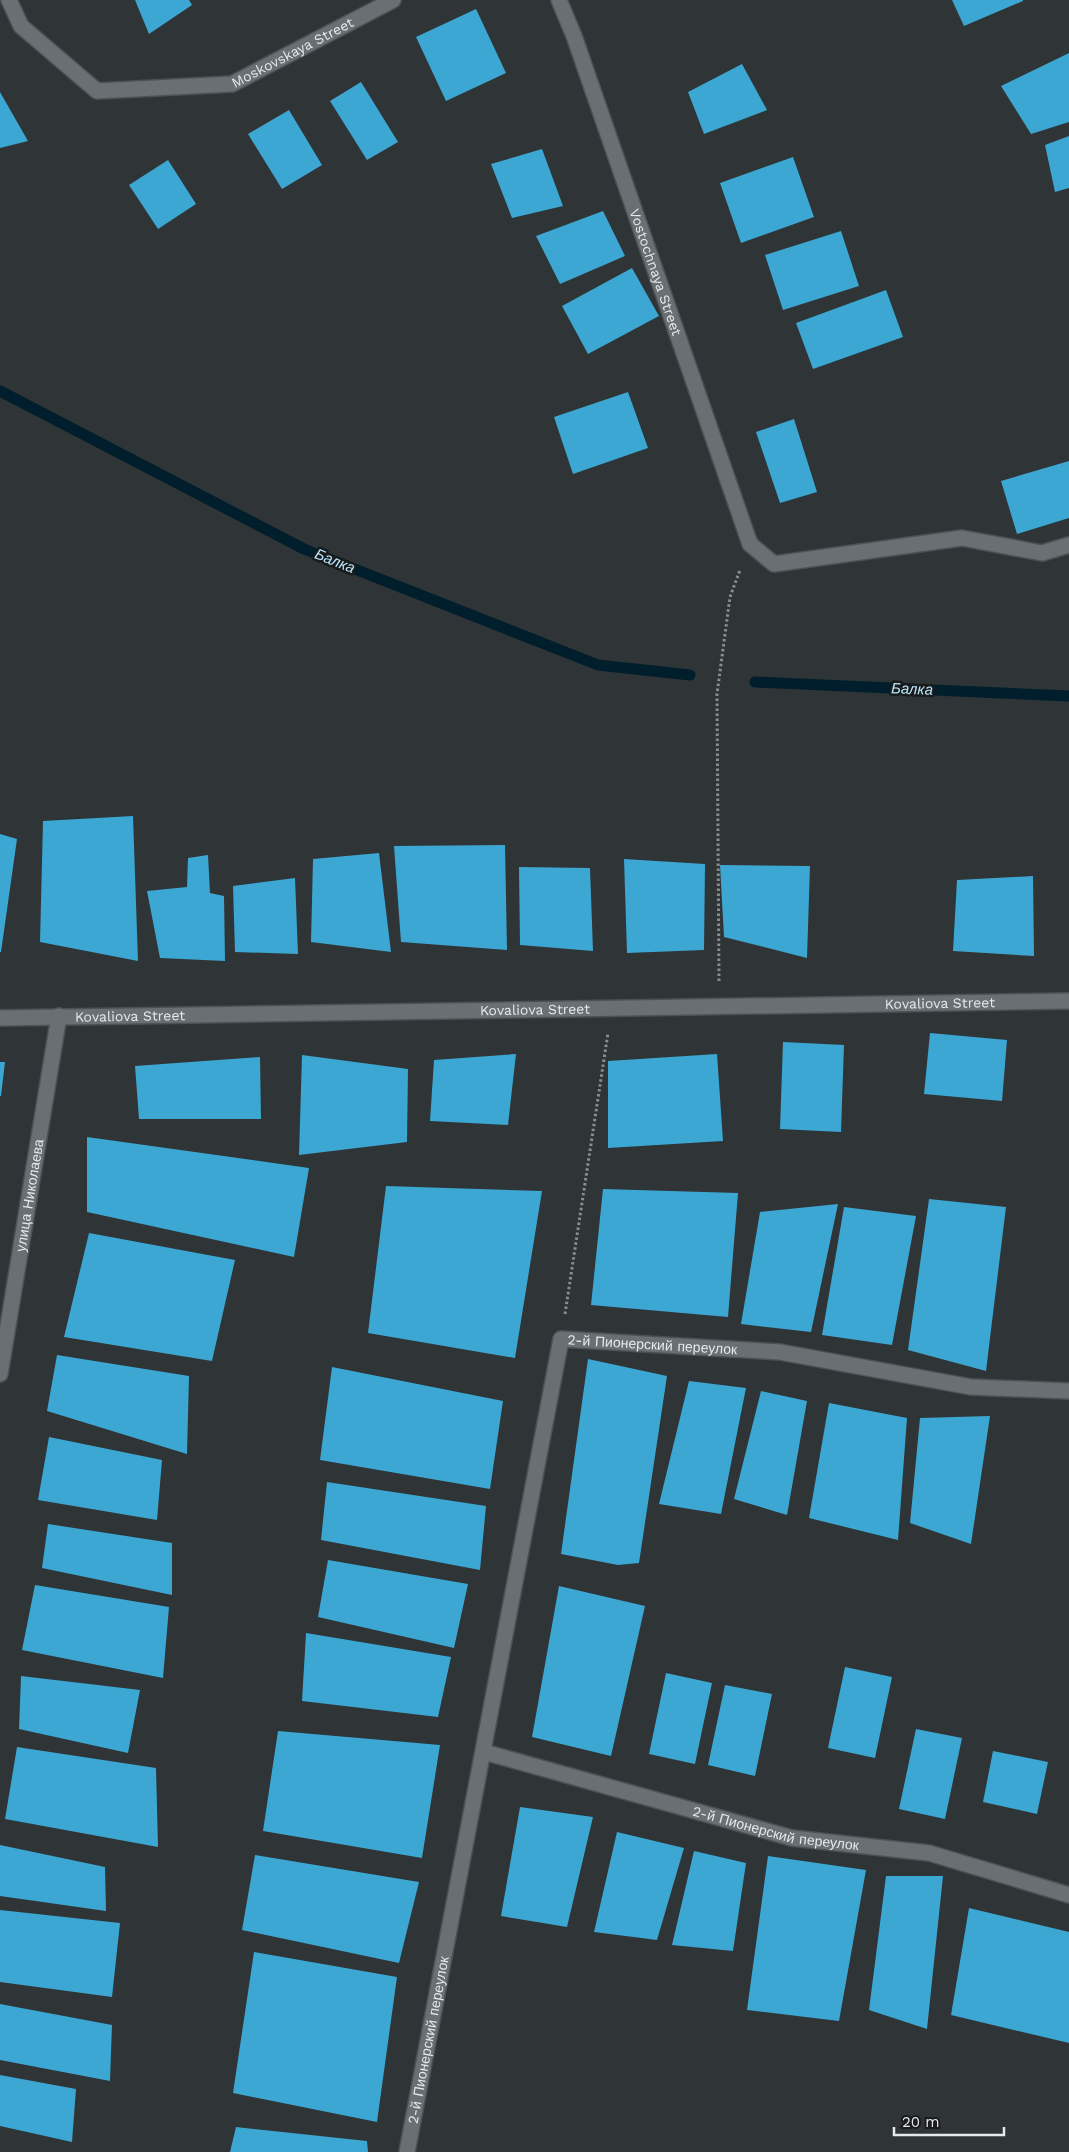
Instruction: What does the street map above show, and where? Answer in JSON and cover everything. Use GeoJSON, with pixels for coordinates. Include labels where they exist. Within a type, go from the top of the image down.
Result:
{"type":"FeatureCollection","features":[{"type":"Feature","properties":{"kind":"street","name":"Moskovskaya Street"},"geometry":{"type":"LineString","coordinates":[[9,0],[21,26],[97,91],[232,84],[393,0]]}},
{"type":"Feature","properties":{"kind":"street","name":"Vostochnaya Street"},"geometry":{"type":"LineString","coordinates":[[559,0],[574,36],[750,544]]}},
{"type":"Feature","properties":{"kind":"street"},"geometry":{"type":"LineString","coordinates":[[750,544],[774,564],[962,538],[1042,553],[1069,545]]}},
{"type":"Feature","properties":{"kind":"street","name":"Kovaliova Street"},"geometry":{"type":"LineString","coordinates":[[0,1018],[1069,1000]]}},
{"type":"Feature","properties":{"kind":"street","name":"улица Николаева"},"geometry":{"type":"LineString","coordinates":[[0,1374],[59,1016]]}},
{"type":"Feature","properties":{"kind":"street","name":"2-й Пионерский переулок"},"geometry":{"type":"LineString","coordinates":[[408,2152],[561,1339],[780,1352],[971,1388],[1069,1391]]}},
{"type":"Feature","properties":{"kind":"street","name":"2-й Пионерский переулок"},"geometry":{"type":"LineString","coordinates":[[484,1752],[792,1838],[929,1853],[1069,1895]]}},
{"type":"Feature","properties":{"kind":"path"},"geometry":{"type":"LineString","coordinates":[[719,1006],[717,694],[730,597],[750,544]]}},
{"type":"Feature","properties":{"kind":"path"},"geometry":{"type":"LineString","coordinates":[[561,1339],[612,1008]]}},
{"type":"Feature","properties":{"kind":"building"},"geometry":{"type":"Polygon","coordinates":[[[135,0],[189,0],[192,5],[149,34],[135,0]]]}},
{"type":"Feature","properties":{"kind":"building"},"geometry":{"type":"Polygon","coordinates":[[[952,0],[1023,0],[1023,1],[964,26],[952,0]]]}},
{"type":"Feature","properties":{"kind":"building"},"geometry":{"type":"Polygon","coordinates":[[[476,9],[506,73],[446,101],[416,37],[476,9]]]}},
{"type":"Feature","properties":{"kind":"building"},"geometry":{"type":"Polygon","coordinates":[[[1069,53],[1069,122],[1031,134],[1001,86],[1069,53]]]}},
{"type":"Feature","properties":{"kind":"building"},"geometry":{"type":"Polygon","coordinates":[[[742,64],[767,110],[704,134],[688,92],[742,64]]]}},
{"type":"Feature","properties":{"kind":"building"},"geometry":{"type":"Polygon","coordinates":[[[361,82],[398,142],[367,160],[330,101],[361,82]]]}},
{"type":"Feature","properties":{"kind":"building"},"geometry":{"type":"Polygon","coordinates":[[[0,92],[28,141],[0,148],[0,92]]]}},
{"type":"Feature","properties":{"kind":"building"},"geometry":{"type":"Polygon","coordinates":[[[289,110],[322,165],[282,189],[248,134],[289,110]]]}},
{"type":"Feature","properties":{"kind":"building"},"geometry":{"type":"Polygon","coordinates":[[[1069,136],[1069,188],[1055,192],[1045,145],[1069,136]]]}},
{"type":"Feature","properties":{"kind":"building"},"geometry":{"type":"Polygon","coordinates":[[[542,149],[563,206],[512,218],[491,164],[542,149]]]}},
{"type":"Feature","properties":{"kind":"building"},"geometry":{"type":"Polygon","coordinates":[[[793,157],[814,217],[741,243],[720,183],[793,157]]]}},
{"type":"Feature","properties":{"kind":"building"},"geometry":{"type":"Polygon","coordinates":[[[168,160],[196,204],[158,229],[129,185],[168,160]]]}},
{"type":"Feature","properties":{"kind":"building"},"geometry":{"type":"Polygon","coordinates":[[[603,211],[625,256],[560,284],[536,236],[603,211]]]}},
{"type":"Feature","properties":{"kind":"building"},"geometry":{"type":"Polygon","coordinates":[[[841,231],[859,286],[783,310],[765,255],[841,231]]]}},
{"type":"Feature","properties":{"kind":"building"},"geometry":{"type":"Polygon","coordinates":[[[632,268],[659,316],[588,354],[562,306],[632,268]]]}},
{"type":"Feature","properties":{"kind":"building"},"geometry":{"type":"Polygon","coordinates":[[[886,290],[903,337],[813,369],[796,323],[886,290]]]}},
{"type":"Feature","properties":{"kind":"building"},"geometry":{"type":"Polygon","coordinates":[[[628,392],[648,448],[573,474],[554,417],[628,392]]]}},
{"type":"Feature","properties":{"kind":"building"},"geometry":{"type":"Polygon","coordinates":[[[794,419],[817,492],[780,503],[756,432],[794,419]]]}},
{"type":"Feature","properties":{"kind":"building"},"geometry":{"type":"Polygon","coordinates":[[[1069,461],[1069,518],[1017,534],[1001,481],[1069,461]]]}},
{"type":"Feature","properties":{"kind":"building"},"geometry":{"type":"Polygon","coordinates":[[[133,816],[138,961],[40,942],[43,821],[133,816]]]}},
{"type":"Feature","properties":{"kind":"building"},"geometry":{"type":"Polygon","coordinates":[[[0,834],[17,839],[1,952],[0,952],[0,834]]]}},
{"type":"Feature","properties":{"kind":"building"},"geometry":{"type":"Polygon","coordinates":[[[505,845],[507,950],[401,942],[394,846],[505,845]]]}},
{"type":"Feature","properties":{"kind":"building"},"geometry":{"type":"Polygon","coordinates":[[[379,853],[391,952],[311,942],[313,859],[379,853]]]}},
{"type":"Feature","properties":{"kind":"building"},"geometry":{"type":"Polygon","coordinates":[[[208,855],[210,893],[224,896],[225,961],[160,958],[147,891],[187,887],[188,858],[208,855]]]}},
{"type":"Feature","properties":{"kind":"building"},"geometry":{"type":"Polygon","coordinates":[[[624,859],[705,864],[704,950],[627,953],[624,859]]]}},
{"type":"Feature","properties":{"kind":"building"},"geometry":{"type":"Polygon","coordinates":[[[720,865],[810,866],[807,958],[724,937],[720,865]]]}},
{"type":"Feature","properties":{"kind":"building"},"geometry":{"type":"Polygon","coordinates":[[[519,867],[590,868],[593,951],[520,945],[519,867]]]}},
{"type":"Feature","properties":{"kind":"building"},"geometry":{"type":"Polygon","coordinates":[[[1033,876],[1034,956],[953,951],[957,880],[1033,876]]]}},
{"type":"Feature","properties":{"kind":"building"},"geometry":{"type":"Polygon","coordinates":[[[295,878],[298,954],[235,952],[233,886],[295,878]]]}},
{"type":"Feature","properties":{"kind":"building"},"geometry":{"type":"Polygon","coordinates":[[[930,1033],[1007,1040],[1002,1101],[924,1094],[930,1033]]]}},
{"type":"Feature","properties":{"kind":"building"},"geometry":{"type":"Polygon","coordinates":[[[783,1042],[844,1045],[841,1132],[780,1129],[783,1042]]]}},
{"type":"Feature","properties":{"kind":"building"},"geometry":{"type":"Polygon","coordinates":[[[516,1054],[508,1125],[430,1121],[434,1060],[516,1054]]]}},
{"type":"Feature","properties":{"kind":"building"},"geometry":{"type":"Polygon","coordinates":[[[717,1054],[723,1141],[608,1148],[608,1061],[717,1054]]]}},
{"type":"Feature","properties":{"kind":"building"},"geometry":{"type":"Polygon","coordinates":[[[302,1055],[408,1069],[407,1142],[299,1155],[302,1055]]]}},
{"type":"Feature","properties":{"kind":"building"},"geometry":{"type":"Polygon","coordinates":[[[260,1057],[261,1119],[139,1119],[135,1066],[260,1057]]]}},
{"type":"Feature","properties":{"kind":"building"},"geometry":{"type":"Polygon","coordinates":[[[0,1062],[5,1062],[1,1096],[0,1096],[0,1062]]]}},
{"type":"Feature","properties":{"kind":"building"},"geometry":{"type":"Polygon","coordinates":[[[87,1137],[309,1168],[294,1257],[87,1212],[87,1137]]]}},
{"type":"Feature","properties":{"kind":"building"},"geometry":{"type":"Polygon","coordinates":[[[386,1186],[542,1191],[515,1358],[368,1333],[386,1186]]]}},
{"type":"Feature","properties":{"kind":"building"},"geometry":{"type":"Polygon","coordinates":[[[603,1189],[738,1193],[728,1317],[591,1305],[603,1189]]]}},
{"type":"Feature","properties":{"kind":"building"},"geometry":{"type":"Polygon","coordinates":[[[929,1199],[1006,1207],[986,1371],[908,1350],[929,1199]]]}},
{"type":"Feature","properties":{"kind":"building"},"geometry":{"type":"Polygon","coordinates":[[[838,1204],[811,1332],[741,1324],[760,1212],[838,1204]]]}},
{"type":"Feature","properties":{"kind":"building"},"geometry":{"type":"Polygon","coordinates":[[[844,1207],[916,1216],[892,1345],[822,1335],[844,1207]]]}},
{"type":"Feature","properties":{"kind":"building"},"geometry":{"type":"Polygon","coordinates":[[[89,1233],[235,1260],[212,1361],[64,1337],[89,1233]]]}},
{"type":"Feature","properties":{"kind":"building"},"geometry":{"type":"Polygon","coordinates":[[[57,1355],[189,1376],[187,1454],[47,1411],[57,1355]]]}},
{"type":"Feature","properties":{"kind":"building"},"geometry":{"type":"Polygon","coordinates":[[[588,1359],[667,1376],[639,1563],[618,1565],[561,1554],[588,1359]]]}},
{"type":"Feature","properties":{"kind":"building"},"geometry":{"type":"Polygon","coordinates":[[[332,1367],[503,1401],[490,1489],[320,1460],[332,1367]]]}},
{"type":"Feature","properties":{"kind":"building"},"geometry":{"type":"Polygon","coordinates":[[[689,1381],[746,1388],[721,1514],[659,1504],[689,1381]]]}},
{"type":"Feature","properties":{"kind":"building"},"geometry":{"type":"Polygon","coordinates":[[[761,1391],[807,1401],[787,1515],[734,1499],[761,1391]]]}},
{"type":"Feature","properties":{"kind":"building"},"geometry":{"type":"Polygon","coordinates":[[[829,1403],[907,1418],[898,1540],[809,1518],[829,1403]]]}},
{"type":"Feature","properties":{"kind":"building"},"geometry":{"type":"Polygon","coordinates":[[[990,1416],[971,1544],[910,1523],[920,1418],[990,1416]]]}},
{"type":"Feature","properties":{"kind":"building"},"geometry":{"type":"Polygon","coordinates":[[[49,1437],[162,1460],[157,1520],[38,1500],[49,1437]]]}},
{"type":"Feature","properties":{"kind":"building"},"geometry":{"type":"Polygon","coordinates":[[[327,1482],[486,1506],[480,1570],[321,1540],[327,1482]]]}},
{"type":"Feature","properties":{"kind":"building"},"geometry":{"type":"Polygon","coordinates":[[[48,1524],[172,1543],[172,1595],[42,1568],[48,1524]]]}},
{"type":"Feature","properties":{"kind":"building"},"geometry":{"type":"Polygon","coordinates":[[[328,1560],[468,1584],[454,1648],[318,1617],[328,1560]]]}},
{"type":"Feature","properties":{"kind":"building"},"geometry":{"type":"Polygon","coordinates":[[[35,1585],[169,1607],[163,1678],[22,1650],[35,1585]]]}},
{"type":"Feature","properties":{"kind":"building"},"geometry":{"type":"Polygon","coordinates":[[[559,1586],[645,1606],[611,1756],[532,1737],[559,1586]]]}},
{"type":"Feature","properties":{"kind":"building"},"geometry":{"type":"Polygon","coordinates":[[[306,1633],[451,1657],[438,1717],[302,1701],[306,1633]]]}},
{"type":"Feature","properties":{"kind":"building"},"geometry":{"type":"Polygon","coordinates":[[[845,1667],[892,1677],[875,1758],[828,1748],[845,1667]]]}},
{"type":"Feature","properties":{"kind":"building"},"geometry":{"type":"Polygon","coordinates":[[[666,1673],[712,1683],[695,1764],[649,1754],[666,1673]]]}},
{"type":"Feature","properties":{"kind":"building"},"geometry":{"type":"Polygon","coordinates":[[[21,1676],[140,1690],[128,1753],[19,1729],[21,1676]]]}},
{"type":"Feature","properties":{"kind":"building"},"geometry":{"type":"Polygon","coordinates":[[[725,1685],[772,1694],[755,1776],[708,1765],[725,1685]]]}},
{"type":"Feature","properties":{"kind":"building"},"geometry":{"type":"Polygon","coordinates":[[[916,1729],[962,1738],[945,1819],[899,1809],[916,1729]]]}},
{"type":"Feature","properties":{"kind":"building"},"geometry":{"type":"Polygon","coordinates":[[[278,1731],[440,1745],[422,1858],[263,1831],[278,1731]]]}},
{"type":"Feature","properties":{"kind":"building"},"geometry":{"type":"Polygon","coordinates":[[[17,1747],[156,1768],[158,1847],[5,1819],[17,1747]]]}},
{"type":"Feature","properties":{"kind":"building"},"geometry":{"type":"Polygon","coordinates":[[[993,1751],[1048,1762],[1037,1814],[983,1802],[993,1751]]]}},
{"type":"Feature","properties":{"kind":"building"},"geometry":{"type":"Polygon","coordinates":[[[520,1807],[593,1817],[567,1927],[501,1916],[520,1807]]]}},
{"type":"Feature","properties":{"kind":"building"},"geometry":{"type":"Polygon","coordinates":[[[617,1832],[684,1848],[657,1940],[594,1932],[617,1832]]]}},
{"type":"Feature","properties":{"kind":"building"},"geometry":{"type":"Polygon","coordinates":[[[0,1845],[105,1867],[106,1911],[0,1896],[0,1845]]]}},
{"type":"Feature","properties":{"kind":"building"},"geometry":{"type":"Polygon","coordinates":[[[694,1851],[746,1863],[733,1951],[672,1945],[694,1851]]]}},
{"type":"Feature","properties":{"kind":"building"},"geometry":{"type":"Polygon","coordinates":[[[255,1855],[419,1882],[399,1963],[242,1930],[255,1855]]]}},
{"type":"Feature","properties":{"kind":"building"},"geometry":{"type":"Polygon","coordinates":[[[768,1856],[866,1870],[839,2021],[747,2010],[768,1856]]]}},
{"type":"Feature","properties":{"kind":"building"},"geometry":{"type":"Polygon","coordinates":[[[886,1876],[943,1876],[927,2029],[869,2010],[886,1876]]]}},
{"type":"Feature","properties":{"kind":"building"},"geometry":{"type":"Polygon","coordinates":[[[969,1908],[1069,1932],[1069,2043],[951,2015],[969,1908]]]}},
{"type":"Feature","properties":{"kind":"building"},"geometry":{"type":"Polygon","coordinates":[[[0,1910],[120,1923],[112,1997],[0,1982],[0,1910]]]}},
{"type":"Feature","properties":{"kind":"building"},"geometry":{"type":"Polygon","coordinates":[[[254,1952],[397,1977],[377,2122],[233,2093],[254,1952]]]}},
{"type":"Feature","properties":{"kind":"building"},"geometry":{"type":"Polygon","coordinates":[[[0,2004],[112,2025],[110,2081],[0,2060],[0,2004]]]}},
{"type":"Feature","properties":{"kind":"building"},"geometry":{"type":"Polygon","coordinates":[[[0,2075],[76,2089],[72,2142],[0,2126],[0,2075]]]}},
{"type":"Feature","properties":{"kind":"building"},"geometry":{"type":"Polygon","coordinates":[[[236,2127],[367,2141],[368,2152],[230,2152],[236,2127]]]}},
{"type":"Feature","properties":{"kind":"waterway","name":"Балка"},"geometry":{"type":"LineString","coordinates":[[0,391],[304,549],[598,665],[690,675]]}},
{"type":"Feature","properties":{"kind":"waterway","name":"Балка"},"geometry":{"type":"LineString","coordinates":[[755,682],[1069,696]]}}]}
